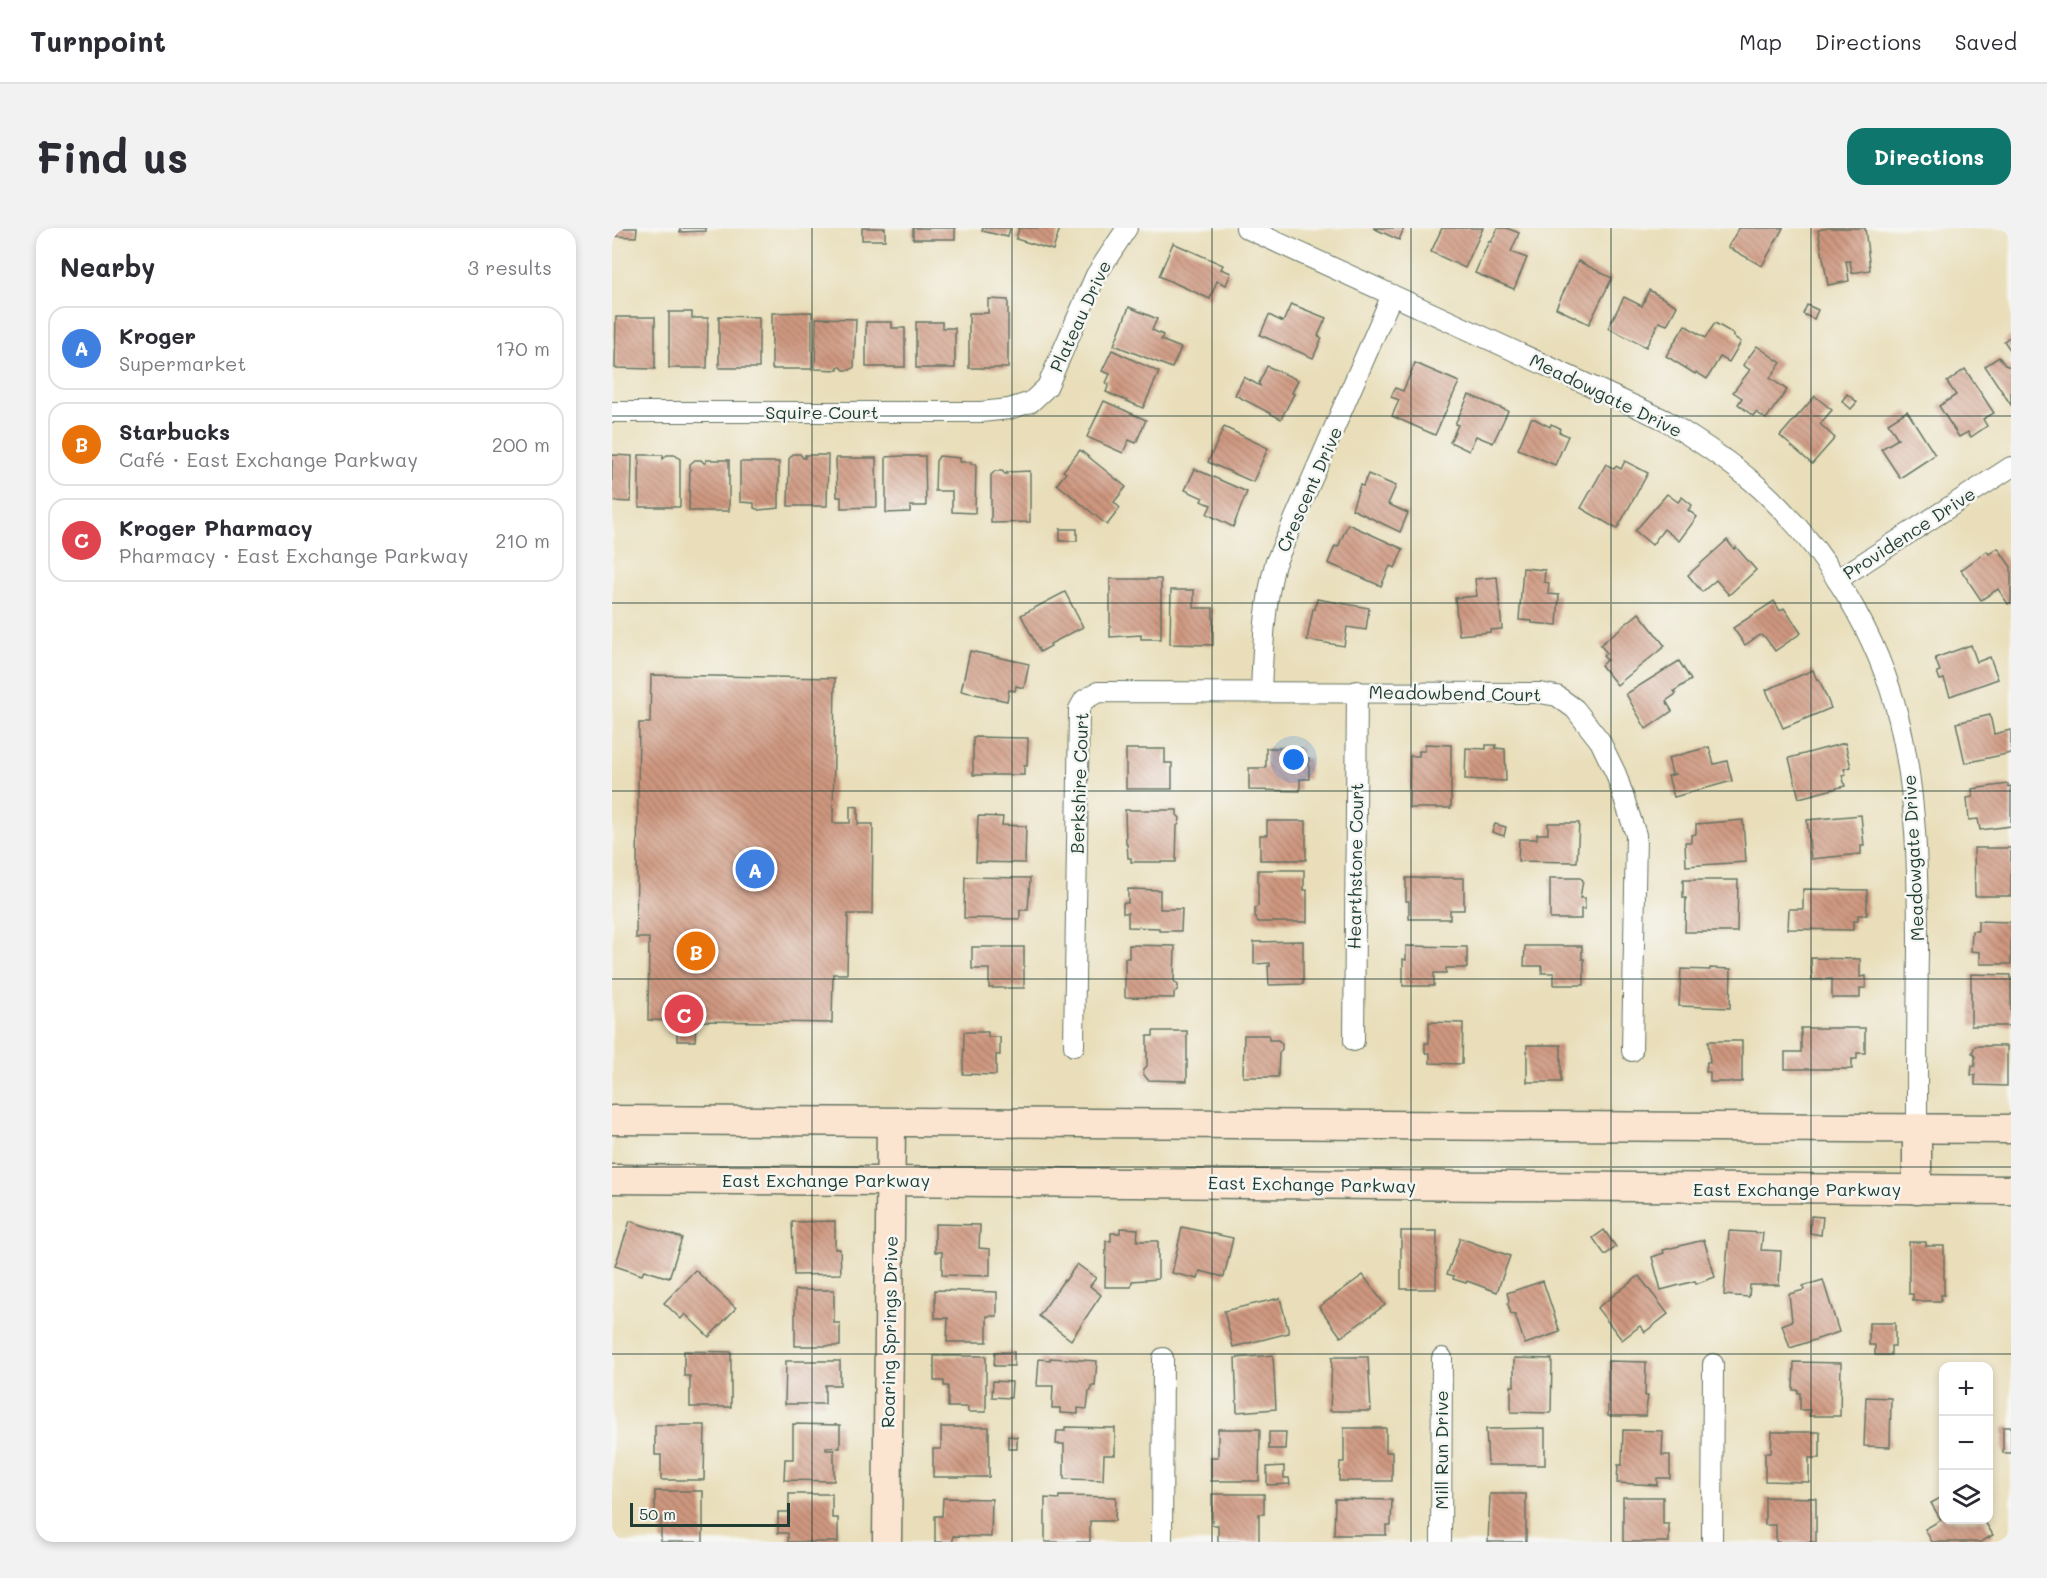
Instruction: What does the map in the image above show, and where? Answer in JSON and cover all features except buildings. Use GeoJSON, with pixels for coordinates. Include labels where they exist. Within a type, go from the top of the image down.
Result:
{"type":"FeatureCollection","features":[{"type":"Feature","properties":{"kind":"main road"},"geometry":{"type":"LineString","coordinates":[[612,1120],[2011,1129]]}},
{"type":"Feature","properties":{"kind":"main road","name":"Roaring Springs Drive"},"geometry":{"type":"LineString","coordinates":[[887,1542],[891,1122]]}},
{"type":"Feature","properties":{"kind":"main road"},"geometry":{"type":"LineString","coordinates":[[1917,1128],[1917,1190]]}},
{"type":"Feature","properties":{"kind":"main road","name":"East Exchange Parkway"},"geometry":{"type":"LineString","coordinates":[[612,1179],[2011,1190]]}},
{"type":"Feature","properties":{"kind":"street","name":"Plateau Drive"},"geometry":{"type":"LineString","coordinates":[[1031,402],[1047,387],[1096,275],[1127,228]]}},
{"type":"Feature","properties":{"kind":"street","name":"Meadowgate Drive"},"geometry":{"type":"LineString","coordinates":[[1245,228],[1665,420],[1715,452],[1761,489],[1802,532],[1837,580],[1862,624],[1883,671],[1899,719],[1909,769],[1918,878],[1917,1128]]}},
{"type":"Feature","properties":{"kind":"street","name":"Crescent Drive"},"geometry":{"type":"LineString","coordinates":[[1261,691],[1264,623],[1275,564],[1392,295]]}},
{"type":"Feature","properties":{"kind":"street","name":"Squire Court"},"geometry":{"type":"LineString","coordinates":[[612,412],[981,412],[1009,409],[1031,402]]}},
{"type":"Feature","properties":{"kind":"street","name":"Providence Drive"},"geometry":{"type":"LineString","coordinates":[[1837,580],[2011,467]]}},
{"type":"Feature","properties":{"kind":"street","name":"Meadowbend Court"},"geometry":{"type":"LineString","coordinates":[[1261,691],[1539,693],[1557,696],[1575,709],[1600,741],[1616,774],[1636,835],[1632,1051]]}},
{"type":"Feature","properties":{"kind":"street","name":"Berkshire Court"},"geometry":{"type":"LineString","coordinates":[[1074,1046],[1079,709],[1084,700],[1098,692],[1261,691]]}},
{"type":"Feature","properties":{"kind":"street","name":"Hearthstone Court"},"geometry":{"type":"LineString","coordinates":[[1354,1041],[1357,691]]}},
{"type":"Feature","properties":{"kind":"street"},"geometry":{"type":"LineString","coordinates":[[1162,1542],[1163,1358]]}},
{"type":"Feature","properties":{"kind":"street","name":"Mill Run Drive"},"geometry":{"type":"LineString","coordinates":[[1441,1542],[1442,1358]]}},
{"type":"Feature","properties":{"kind":"street"},"geometry":{"type":"LineString","coordinates":[[1712,1542],[1713,1364]]}},
{"type":"Feature","properties":{"kind":"place","name":"Kroger"},"geometry":{"type":"Point","coordinates":[755,869]}},
{"type":"Feature","properties":{"kind":"place","name":"Starbucks"},"geometry":{"type":"Point","coordinates":[696,951]}},
{"type":"Feature","properties":{"kind":"place","name":"Kroger Pharmacy"},"geometry":{"type":"Point","coordinates":[684,1014]}}]}
